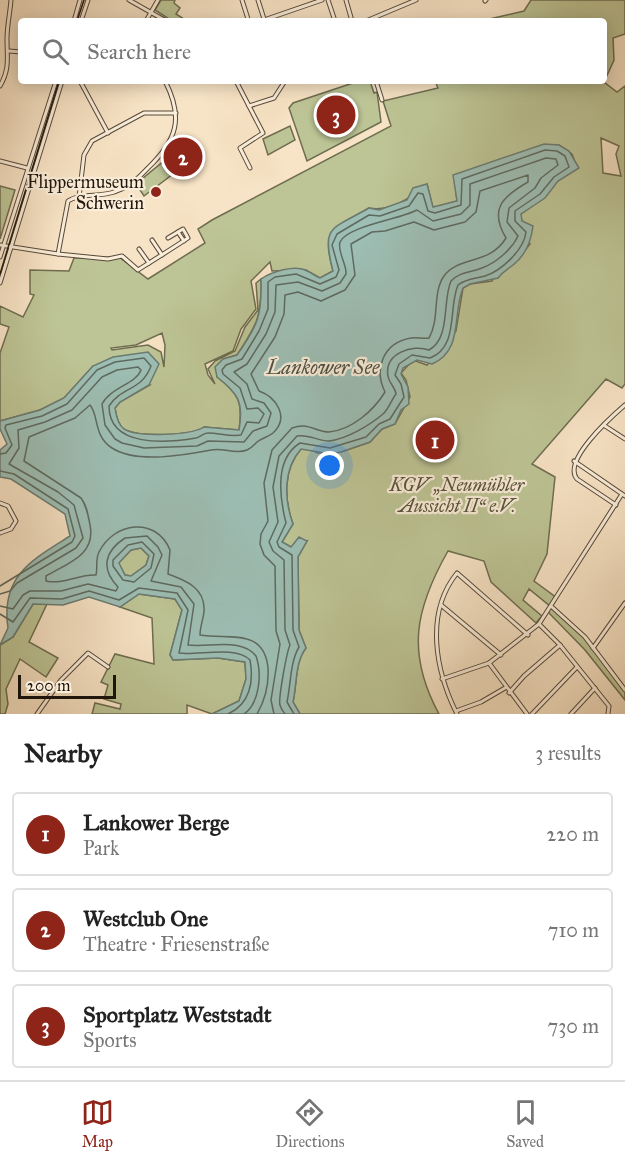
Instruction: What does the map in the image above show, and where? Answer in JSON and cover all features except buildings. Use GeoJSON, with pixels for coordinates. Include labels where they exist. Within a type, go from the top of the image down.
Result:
{"type":"FeatureCollection","features":[{"type":"Feature","properties":{"kind":"street"},"geometry":{"type":"LineString","coordinates":[[0,86],[7,73],[11,0]]}},
{"type":"Feature","properties":{"kind":"street"},"geometry":{"type":"LineString","coordinates":[[75,18],[80,0]]}},
{"type":"Feature","properties":{"kind":"street"},"geometry":{"type":"LineString","coordinates":[[82,18],[88,0]]}},
{"type":"Feature","properties":{"kind":"street"},"geometry":{"type":"LineString","coordinates":[[129,0],[161,18]]}},
{"type":"Feature","properties":{"kind":"street"},"geometry":{"type":"LineString","coordinates":[[147,18],[158,0]]}},
{"type":"Feature","properties":{"kind":"street"},"geometry":{"type":"LineString","coordinates":[[242,0],[248,18]]}},
{"type":"Feature","properties":{"kind":"street"},"geometry":{"type":"LineString","coordinates":[[258,0],[264,18]]}},
{"type":"Feature","properties":{"kind":"street"},"geometry":{"type":"LineString","coordinates":[[271,18],[322,0]]}},
{"type":"Feature","properties":{"kind":"street"},"geometry":{"type":"LineString","coordinates":[[328,0],[334,18]]}},
{"type":"Feature","properties":{"kind":"street"},"geometry":{"type":"LineString","coordinates":[[346,0],[351,18]]}},
{"type":"Feature","properties":{"kind":"street"},"geometry":{"type":"LineString","coordinates":[[373,18],[416,0]]}},
{"type":"Feature","properties":{"kind":"street"},"geometry":{"type":"LineString","coordinates":[[9,51],[18,52]]}},
{"type":"Feature","properties":{"kind":"street"},"geometry":{"type":"LineString","coordinates":[[0,257],[55,84]]}},
{"type":"Feature","properties":{"kind":"street"},"geometry":{"type":"LineString","coordinates":[[0,284],[61,84]]}},
{"type":"Feature","properties":{"kind":"street"},"geometry":{"type":"LineString","coordinates":[[82,84],[108,133]]}},
{"type":"Feature","properties":{"kind":"street"},"geometry":{"type":"LineString","coordinates":[[58,255],[66,206],[72,198],[112,193],[133,183],[166,149],[175,130],[176,113],[174,98],[167,84]]}},
{"type":"Feature","properties":{"kind":"street"},"geometry":{"type":"LineString","coordinates":[[238,84],[263,133],[240,148],[250,168]]}},
{"type":"Feature","properties":{"kind":"street"},"geometry":{"type":"LineString","coordinates":[[249,106],[274,98],[283,84]]}},
{"type":"Feature","properties":{"kind":"street"},"geometry":{"type":"LineString","coordinates":[[377,84],[382,100]]}},
{"type":"Feature","properties":{"kind":"street"},"geometry":{"type":"LineString","coordinates":[[78,197],[86,150],[92,141],[144,113],[176,113]]}},
{"type":"Feature","properties":{"kind":"street"},"geometry":{"type":"LineString","coordinates":[[0,161],[27,168]]}},
{"type":"Feature","properties":{"kind":"street"},"geometry":{"type":"LineString","coordinates":[[2,245],[58,255],[108,259],[122,256],[138,270],[188,238],[183,229],[168,238]]}},
{"type":"Feature","properties":{"kind":"street"},"geometry":{"type":"LineString","coordinates":[[152,240],[162,255]]}},
{"type":"Feature","properties":{"kind":"street"},"geometry":{"type":"LineString","coordinates":[[139,249],[149,263]]}},
{"type":"Feature","properties":{"kind":"street"},"geometry":{"type":"LineString","coordinates":[[616,505],[573,475],[574,461],[625,405]]}},
{"type":"Feature","properties":{"kind":"street"},"geometry":{"type":"LineString","coordinates":[[604,426],[625,439]]}},
{"type":"Feature","properties":{"kind":"street"},"geometry":{"type":"LineString","coordinates":[[442,679],[489,663],[528,635],[539,624],[623,495],[574,461]]}},
{"type":"Feature","properties":{"kind":"street"},"geometry":{"type":"LineString","coordinates":[[0,503],[8,506],[16,521],[11,529],[0,533]]}},
{"type":"Feature","properties":{"kind":"street"},"geometry":{"type":"LineString","coordinates":[[505,688],[457,712],[442,679],[436,643],[441,605],[447,587],[457,573],[528,635]]}},
{"type":"Feature","properties":{"kind":"street"},"geometry":{"type":"LineString","coordinates":[[593,649],[625,603]]}},
{"type":"Feature","properties":{"kind":"street"},"geometry":{"type":"LineString","coordinates":[[441,605],[501,655]]}},
{"type":"Feature","properties":{"kind":"street"},"geometry":{"type":"LineString","coordinates":[[552,607],[572,624],[625,690]]}},
{"type":"Feature","properties":{"kind":"street"},"geometry":{"type":"LineString","coordinates":[[539,624],[560,645],[609,706],[608,714]]}},
{"type":"Feature","properties":{"kind":"street"},"geometry":{"type":"LineString","coordinates":[[509,693],[524,676],[560,645]]}},
{"type":"Feature","properties":{"kind":"street"},"geometry":{"type":"LineString","coordinates":[[38,714],[61,680],[88,653],[108,666]]}},
{"type":"Feature","properties":{"kind":"street"},"geometry":{"type":"LineString","coordinates":[[489,663],[525,714]]}},
{"type":"Feature","properties":{"kind":"street"},"geometry":{"type":"LineString","coordinates":[[532,714],[577,666]]}},
{"type":"Feature","properties":{"kind":"street"},"geometry":{"type":"LineString","coordinates":[[571,714],[595,688]]}},
{"type":"Feature","properties":{"kind":"green space"},"geometry":{"type":"Polygon","coordinates":[[[161,0],[175,0],[174,3],[180,8],[176,14],[182,18],[167,18],[155,10],[161,0]]]}},
{"type":"Feature","properties":{"kind":"green space"},"geometry":{"type":"Polygon","coordinates":[[[531,0],[625,0],[625,34],[613,38],[614,60],[607,75],[607,18],[494,18],[524,11],[531,0]]]}},
{"type":"Feature","properties":{"kind":"green space"},"geometry":{"type":"Polygon","coordinates":[[[350,84],[371,84],[374,93],[377,92],[381,122],[307,161],[289,108],[293,103],[350,84]]]}},
{"type":"Feature","properties":{"kind":"green space","name":"KGV „Neumühler Aussicht II“ e.V."},"geometry":{"type":"Polygon","coordinates":[[[436,84],[607,84],[617,92],[625,86],[625,384],[622,388],[606,379],[532,464],[555,477],[547,554],[534,581],[557,598],[552,607],[585,637],[625,691],[625,700],[585,650],[548,612],[551,607],[529,589],[523,600],[542,616],[536,623],[491,582],[484,561],[448,551],[428,592],[419,631],[422,671],[439,714],[300,714],[293,702],[298,666],[306,648],[299,630],[298,557],[307,541],[291,547],[282,542],[293,524],[288,505],[287,485],[295,457],[301,449],[310,449],[318,453],[341,452],[370,442],[382,429],[395,424],[410,397],[406,380],[401,373],[413,360],[427,365],[456,331],[463,288],[470,284],[492,281],[494,277],[498,278],[503,270],[514,264],[530,244],[520,215],[549,192],[550,188],[576,165],[572,154],[559,145],[454,175],[457,201],[433,208],[427,184],[393,206],[369,208],[333,231],[328,246],[333,271],[320,278],[306,270],[272,271],[270,262],[251,281],[256,309],[241,329],[233,351],[205,364],[208,375],[215,384],[208,369],[215,361],[235,351],[245,327],[258,310],[256,283],[261,279],[259,311],[254,328],[237,355],[223,359],[217,377],[238,399],[240,405],[239,430],[204,427],[188,432],[141,434],[124,429],[119,422],[115,408],[120,402],[150,385],[93,366],[64,398],[40,410],[0,421],[0,353],[9,327],[0,324],[0,306],[23,317],[34,295],[30,294],[30,270],[69,271],[74,258],[119,257],[148,279],[205,243],[198,229],[212,220],[391,126],[383,101],[438,88],[436,84]],[[601,138],[603,173],[621,176],[616,154],[619,146],[601,138]],[[162,333],[136,345],[111,348],[112,350],[148,345],[161,352],[164,367],[165,345],[162,333]]]}},
{"type":"Feature","properties":{"kind":"green space"},"geometry":{"type":"Polygon","coordinates":[[[290,126],[295,140],[268,155],[263,139],[290,126]]]}},
{"type":"Feature","properties":{"kind":"green space"},"geometry":{"type":"Polygon","coordinates":[[[165,160],[177,171],[144,196],[136,184],[165,160]]]}},
{"type":"Feature","properties":{"kind":"green space"},"geometry":{"type":"Polygon","coordinates":[[[0,186],[15,190],[0,239],[0,186]]]}},
{"type":"Feature","properties":{"kind":"green space"},"geometry":{"type":"Polygon","coordinates":[[[141,548],[149,556],[146,565],[131,576],[125,575],[118,563],[131,550],[141,548]]]}},
{"type":"Feature","properties":{"kind":"green space"},"geometry":{"type":"Polygon","coordinates":[[[139,594],[175,599],[182,610],[170,655],[173,660],[218,658],[245,662],[246,679],[239,701],[212,714],[187,705],[187,714],[92,714],[95,703],[120,709],[121,704],[104,699],[108,685],[101,682],[115,654],[154,664],[152,618],[120,607],[139,594]]]}},
{"type":"Feature","properties":{"kind":"green space"},"geometry":{"type":"Polygon","coordinates":[[[33,604],[47,604],[29,642],[58,658],[46,677],[20,659],[6,689],[8,704],[5,714],[0,714],[0,645],[13,637],[33,604]]]}},
{"type":"Feature","properties":{"kind":"water","name":"Lankower See"},"geometry":{"type":"Polygon","coordinates":[[[544,144],[559,145],[569,151],[579,168],[558,181],[545,198],[521,214],[522,221],[533,226],[527,248],[518,261],[498,278],[470,284],[463,288],[453,341],[442,358],[432,364],[417,360],[403,368],[401,374],[408,387],[409,404],[401,410],[395,424],[382,429],[370,442],[341,452],[330,454],[301,449],[295,457],[287,485],[288,505],[293,524],[282,542],[291,547],[299,537],[307,541],[298,557],[299,630],[306,648],[298,666],[293,702],[300,714],[212,714],[239,701],[246,679],[245,662],[218,658],[173,660],[170,655],[182,610],[175,599],[139,594],[120,607],[89,597],[63,605],[33,604],[13,637],[0,645],[8,628],[9,594],[22,571],[32,561],[70,536],[65,514],[11,479],[0,477],[0,450],[7,444],[0,429],[0,421],[40,410],[64,398],[93,366],[113,357],[148,352],[159,364],[149,385],[120,402],[115,408],[118,420],[124,429],[140,434],[188,432],[204,427],[239,430],[241,412],[238,399],[235,393],[217,377],[215,367],[223,359],[237,355],[250,336],[261,302],[261,279],[277,272],[296,268],[320,278],[333,271],[328,245],[332,230],[338,225],[369,208],[379,210],[407,200],[413,188],[427,184],[433,207],[457,201],[453,175],[544,144]],[[141,548],[131,550],[119,563],[125,575],[131,576],[146,565],[149,556],[141,548]]]}},
{"type":"Feature","properties":{"kind":"tram line"},"geometry":{"type":"LineString","coordinates":[[78,18],[84,0]]}},
{"type":"Feature","properties":{"kind":"tram line"},"geometry":{"type":"LineString","coordinates":[[0,274],[58,84]]}},
{"type":"Feature","properties":{"kind":"place","name":"Sportplatz Weststadt"},"geometry":{"type":"Point","coordinates":[336,115]}},
{"type":"Feature","properties":{"kind":"place","name":"Westclub One"},"geometry":{"type":"Point","coordinates":[183,157]}},
{"type":"Feature","properties":{"kind":"place","name":"Flippermuseum Schwerin"},"geometry":{"type":"Point","coordinates":[156,192]}},
{"type":"Feature","properties":{"kind":"place","name":"Lankower Berge"},"geometry":{"type":"Point","coordinates":[435,440]}}]}
